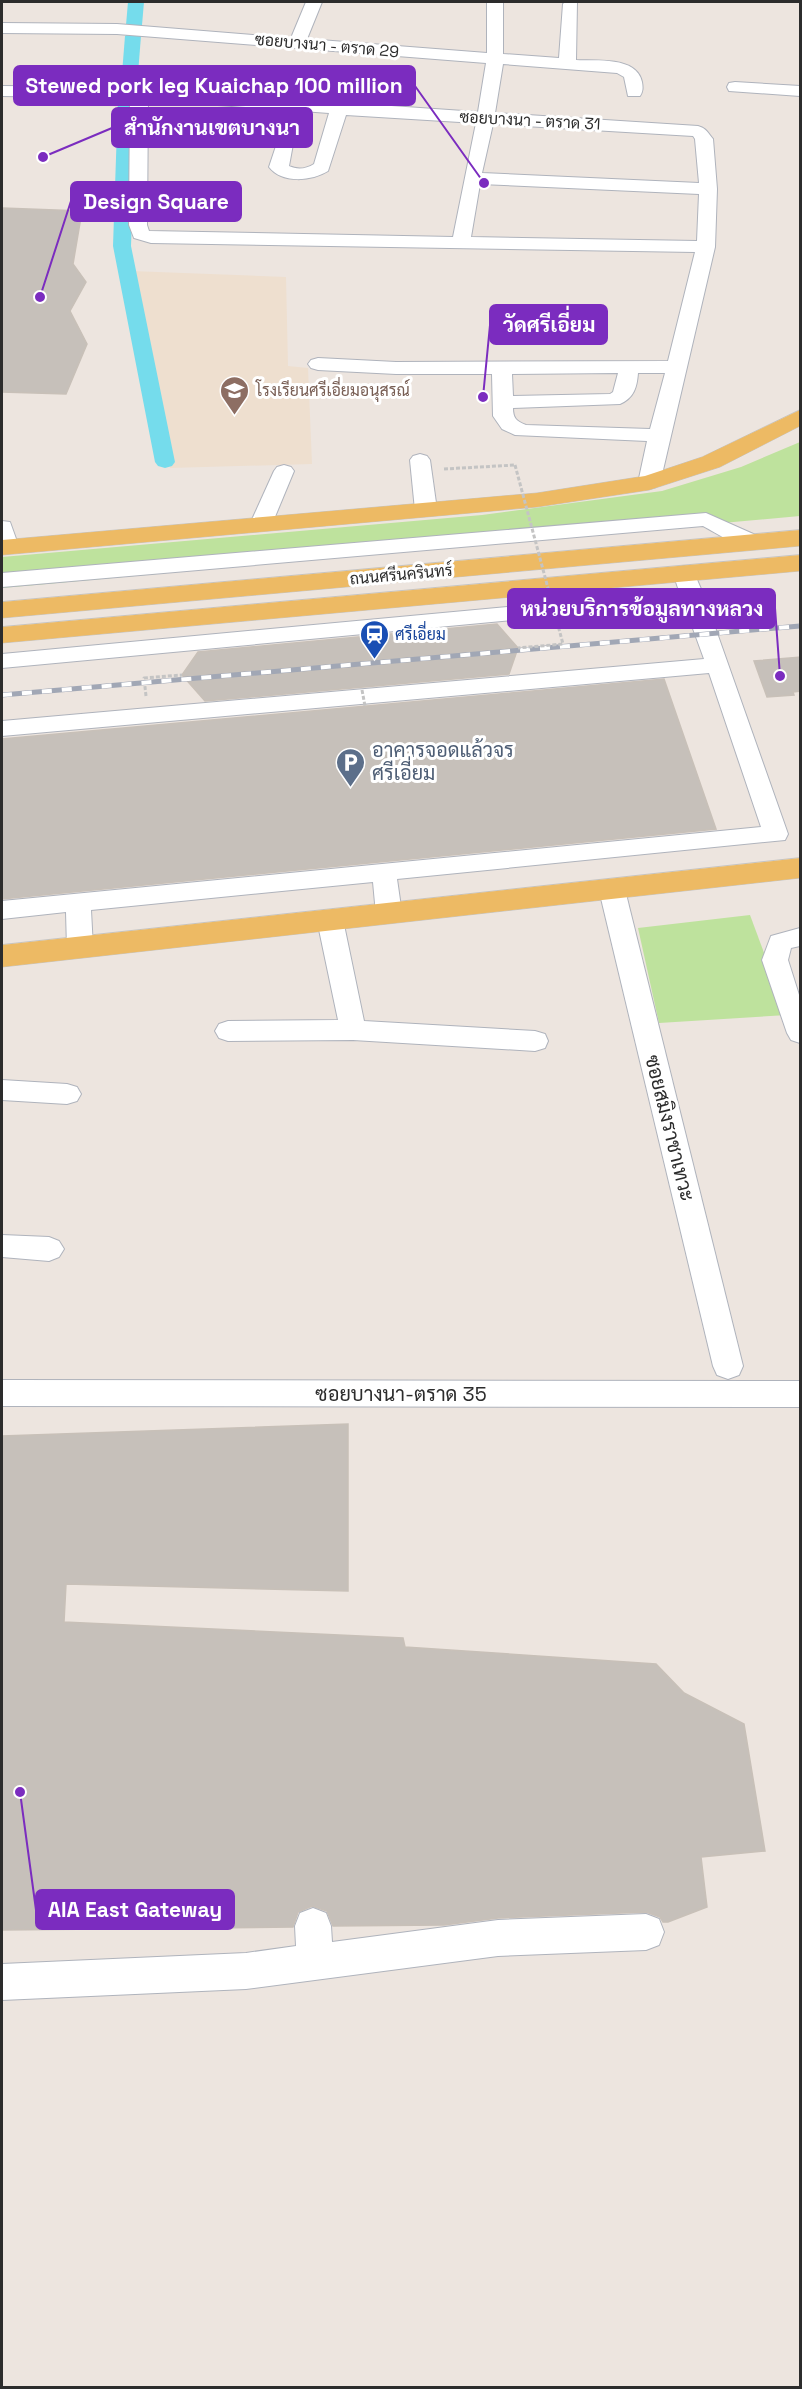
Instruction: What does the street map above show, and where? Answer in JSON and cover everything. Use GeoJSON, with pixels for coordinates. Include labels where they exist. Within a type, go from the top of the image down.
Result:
{"type":"FeatureCollection","features":[{"type":"Feature","properties":{"kind":"main road"},"geometry":{"type":"LineString","coordinates":[[4,541],[261,524],[426,510],[537,500],[649,483],[711,462],[801,417]]}},
{"type":"Feature","properties":{"kind":"main road","name":"ถนนศรีนครินทร์"},"geometry":{"type":"LineString","coordinates":[[2,635],[222,602],[801,538]]}},
{"type":"Feature","properties":{"kind":"main road","name":"ถนนศรีนครินทร์"},"geometry":{"type":"LineString","coordinates":[[2,610],[688,584],[801,563]]}},
{"type":"Feature","properties":{"kind":"main road"},"geometry":{"type":"LineString","coordinates":[[2,956],[801,868]]}},
{"type":"Feature","properties":{"kind":"street"},"geometry":{"type":"LineString","coordinates":[[297,43],[314,2]]}},
{"type":"Feature","properties":{"kind":"street"},"geometry":{"type":"LineString","coordinates":[[461,242],[472,178],[486,118],[495,60],[495,2]]}},
{"type":"Feature","properties":{"kind":"street"},"geometry":{"type":"LineString","coordinates":[[567,64],[571,4]]}},
{"type":"Feature","properties":{"kind":"street","name":"ซอยบางนา - ตราด 29"},"geometry":{"type":"LineString","coordinates":[[2,28],[117,29],[627,70],[634,78],[634,92]]}},
{"type":"Feature","properties":{"kind":"street"},"geometry":{"type":"LineString","coordinates":[[735,87],[801,92]]}},
{"type":"Feature","properties":{"kind":"street","name":"ซอยบางนา - ตราด 31"},"geometry":{"type":"LineString","coordinates":[[2,91],[139,94],[698,131],[705,139],[708,189],[706,247],[649,483]]}},
{"type":"Feature","properties":{"kind":"street"},"geometry":{"type":"LineString","coordinates":[[139,94],[138,225],[141,234],[163,237],[706,247]]}},
{"type":"Feature","properties":{"kind":"street"},"geometry":{"type":"LineString","coordinates":[[284,144],[278,167],[285,172],[298,174],[317,171],[322,167],[339,109]]}},
{"type":"Feature","properties":{"kind":"street"},"geometry":{"type":"LineString","coordinates":[[472,178],[708,189]]}},
{"type":"Feature","properties":{"kind":"street"},"geometry":{"type":"LineString","coordinates":[[318,364],[396,368],[675,368]]}},
{"type":"Feature","properties":{"kind":"street"},"geometry":{"type":"LineString","coordinates":[[502,368],[503,416],[509,425],[522,430],[659,435]]}},
{"type":"Feature","properties":{"kind":"street"},"geometry":{"type":"LineString","coordinates":[[503,402],[613,400],[622,396],[627,384],[629,368]]}},
{"type":"Feature","properties":{"kind":"street"},"geometry":{"type":"LineString","coordinates":[[420,465],[426,510]]}},
{"type":"Feature","properties":{"kind":"street"},"geometry":{"type":"LineString","coordinates":[[261,524],[284,471]]}},
{"type":"Feature","properties":{"kind":"street"},"geometry":{"type":"LineString","coordinates":[[2,580],[706,519],[752,542]]}},
{"type":"Feature","properties":{"kind":"street"},"geometry":{"type":"LineString","coordinates":[[2,661],[688,584],[776,834],[2,910]]}},
{"type":"Feature","properties":{"kind":"street"},"geometry":{"type":"LineString","coordinates":[[2,729],[718,665]]}},
{"type":"Feature","properties":{"kind":"street"},"geometry":{"type":"LineString","coordinates":[[384,872],[390,914]]}},
{"type":"Feature","properties":{"kind":"street","name":"ซอยสมิงราชาเทวะ"},"geometry":{"type":"LineString","coordinates":[[612,890],[728,1366]]}},
{"type":"Feature","properties":{"kind":"street"},"geometry":{"type":"LineString","coordinates":[[78,902],[80,948]]}},
{"type":"Feature","properties":{"kind":"street"},"geometry":{"type":"LineString","coordinates":[[330,920],[354,1030]]}},
{"type":"Feature","properties":{"kind":"street"},"geometry":{"type":"LineString","coordinates":[[801,937],[780,942],[775,960],[801,1033]]}},
{"type":"Feature","properties":{"kind":"street"},"geometry":{"type":"LineString","coordinates":[[228,1031],[354,1030],[535,1041]]}},
{"type":"Feature","properties":{"kind":"street"},"geometry":{"type":"LineString","coordinates":[[2,1090],[66,1094]]}},
{"type":"Feature","properties":{"kind":"street"},"geometry":{"type":"LineString","coordinates":[[2,1246],[50,1249]]}},
{"type":"Feature","properties":{"kind":"street","name":"ซอยบางนา-ตราด 35"},"geometry":{"type":"LineString","coordinates":[[2,1394],[801,1394]]}},
{"type":"Feature","properties":{"kind":"street"},"geometry":{"type":"LineString","coordinates":[[313,1926],[315,1962]]}},
{"type":"Feature","properties":{"kind":"street"},"geometry":{"type":"LineString","coordinates":[[2,1982],[246,1971],[498,1938],[646,1932]]}},
{"type":"Feature","properties":{"kind":"path"},"geometry":{"type":"LineString","coordinates":[[420,465],[515,465],[563,644],[518,648]]}},
{"type":"Feature","properties":{"kind":"path"},"geometry":{"type":"LineString","coordinates":[[362,690],[364,706]]}},
{"type":"Feature","properties":{"kind":"shaded area","name":"โรงเรียนศรีเอี่ยมอนุสรณ์"},"geometry":{"type":"Polygon","coordinates":[[[131,271],[286,277],[288,366],[308,368],[312,464],[170,468],[131,271]]]}},
{"type":"Feature","properties":{"kind":"green space"},"geometry":{"type":"Polygon","coordinates":[[[800,442],[800,516],[2,588],[2,557],[482,515],[662,491],[741,467],[800,442]]]}},
{"type":"Feature","properties":{"kind":"green space"},"geometry":{"type":"Polygon","coordinates":[[[750,915],[787,1015],[659,1023],[638,928],[750,915]]]}},
{"type":"Feature","properties":{"kind":"building"},"geometry":{"type":"Polygon","coordinates":[[[2,208],[82,211],[73,264],[86,282],[70,311],[87,344],[66,394],[2,392],[2,208]]]}},
{"type":"Feature","properties":{"kind":"building","name":"ศรีเอี่ยม"},"geometry":{"type":"Polygon","coordinates":[[[497,624],[518,648],[509,674],[205,701],[182,675],[198,652],[497,624]]]}},
{"type":"Feature","properties":{"kind":"building"},"geometry":{"type":"Polygon","coordinates":[[[801,657],[801,691],[793,692],[794,695],[767,697],[754,661],[801,657]]]}},
{"type":"Feature","properties":{"kind":"building","name":"อาคารจอดแล้วจร ศรีเอี่ยม"},"geometry":{"type":"Polygon","coordinates":[[[664,679],[716,829],[2,899],[2,739],[664,679]]]}},
{"type":"Feature","properties":{"kind":"building"},"geometry":{"type":"Polygon","coordinates":[[[348,1424],[348,1591],[66,1584],[64,1622],[403,1638],[405,1647],[656,1664],[684,1693],[744,1724],[765,1851],[701,1857],[707,1907],[668,1922],[663,1922],[660,1917],[646,1912],[498,1918],[444,1925],[333,1926],[327,1911],[312,1906],[298,1912],[293,1927],[2,1930],[2,1436],[348,1424]]]}},
{"type":"Feature","properties":{"kind":"waterway"},"geometry":{"type":"LineString","coordinates":[[134,25],[136,2]]}},
{"type":"Feature","properties":{"kind":"waterway"},"geometry":{"type":"LineString","coordinates":[[129,86],[133,36]]}},
{"type":"Feature","properties":{"kind":"waterway"},"geometry":{"type":"LineString","coordinates":[[127,99],[122,246],[165,462]]}},
{"type":"Feature","properties":{"kind":"railway"},"geometry":{"type":"LineString","coordinates":[[2,695],[800,626]]}},
{"type":"Feature","properties":{"kind":"place","name":"สำนักงานเขตบางนา"},"geometry":{"type":"Point","coordinates":[43,157]}},
{"type":"Feature","properties":{"kind":"place","name":"Stewed pork leg Kuaichap 100 million"},"geometry":{"type":"Point","coordinates":[484,183]}},
{"type":"Feature","properties":{"kind":"place","name":"Design Square"},"geometry":{"type":"Point","coordinates":[40,297]}},
{"type":"Feature","properties":{"kind":"place","name":"วัดศรีเอี่ยม"},"geometry":{"type":"Point","coordinates":[483,397]}},
{"type":"Feature","properties":{"kind":"place","name":"โรงเรียนศรีเอี่ยมอนุสรณ์"},"geometry":{"type":"Point","coordinates":[235,416]}},
{"type":"Feature","properties":{"kind":"place","name":"ศรีเอี่ยม"},"geometry":{"type":"Point","coordinates":[374,660]}},
{"type":"Feature","properties":{"kind":"place","name":"หน่วยบริการข้อมูลทางหลวง"},"geometry":{"type":"Point","coordinates":[780,676]}},
{"type":"Feature","properties":{"kind":"place","name":"อาคารจอดแล้วจร ศรีเอี่ยม"},"geometry":{"type":"Point","coordinates":[351,788]}},
{"type":"Feature","properties":{"kind":"place","name":"AIA East Gateway"},"geometry":{"type":"Point","coordinates":[20,1792]}}]}
